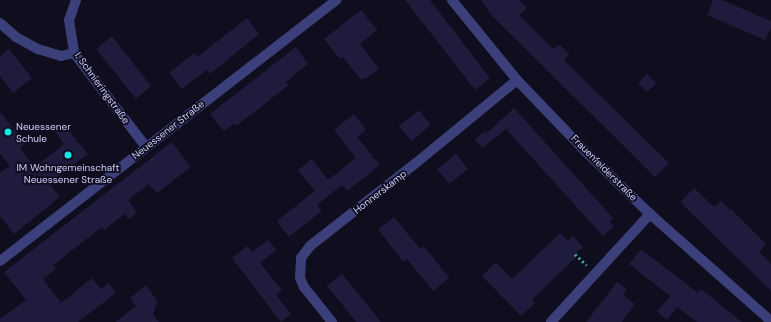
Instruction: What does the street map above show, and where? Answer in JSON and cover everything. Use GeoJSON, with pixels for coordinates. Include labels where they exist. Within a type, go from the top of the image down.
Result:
{"type":"FeatureCollection","features":[{"type":"Feature","properties":{"kind":"street","name":"I. Schnieringstraße"},"geometry":{"type":"LineString","coordinates":[[76,0],[69,20],[74,53],[146,147]]}},
{"type":"Feature","properties":{"kind":"street","name":"Neuessener Straße"},"geometry":{"type":"LineString","coordinates":[[0,261],[337,0]]}},
{"type":"Feature","properties":{"kind":"street","name":"Frauenfelderstraße"},"geometry":{"type":"LineString","coordinates":[[452,0],[517,80],[650,214],[771,321]]}},
{"type":"Feature","properties":{"kind":"street"},"geometry":{"type":"LineString","coordinates":[[0,23],[16,37],[38,49],[61,56],[74,53]]}},
{"type":"Feature","properties":{"kind":"street","name":"Honnerskamp"},"geometry":{"type":"LineString","coordinates":[[332,322],[302,284],[300,269],[301,258],[310,246],[416,163],[517,80]]}},
{"type":"Feature","properties":{"kind":"street"},"geometry":{"type":"LineString","coordinates":[[551,322],[650,214]]}},
{"type":"Feature","properties":{"kind":"path"},"geometry":{"type":"LineString","coordinates":[[576,254],[592,270]]}},
{"type":"Feature","properties":{"kind":"building"},"geometry":{"type":"Polygon","coordinates":[[[405,0],[430,0],[490,78],[475,90],[405,0]]]}},
{"type":"Feature","properties":{"kind":"building"},"geometry":{"type":"Polygon","coordinates":[[[481,0],[519,0],[527,8],[519,15],[553,49],[560,45],[569,54],[564,60],[669,163],[655,177],[491,15],[481,0]]]}},
{"type":"Feature","properties":{"kind":"building"},"geometry":{"type":"Polygon","coordinates":[[[713,0],[722,0],[771,21],[771,28],[765,40],[707,15],[713,0]]]}},
{"type":"Feature","properties":{"kind":"building"},"geometry":{"type":"Polygon","coordinates":[[[361,10],[377,30],[360,44],[379,69],[365,79],[360,79],[343,57],[340,59],[324,39],[361,10]]]}},
{"type":"Feature","properties":{"kind":"building"},"geometry":{"type":"Polygon","coordinates":[[[247,18],[259,34],[210,74],[207,70],[182,89],[169,73],[194,53],[197,57],[247,18]]]}},
{"type":"Feature","properties":{"kind":"building"},"geometry":{"type":"Polygon","coordinates":[[[112,36],[151,86],[136,99],[96,49],[112,36]]]}},
{"type":"Feature","properties":{"kind":"building"},"geometry":{"type":"Polygon","coordinates":[[[296,47],[308,64],[286,82],[289,85],[236,126],[234,124],[224,131],[210,114],[296,47]]]}},
{"type":"Feature","properties":{"kind":"building"},"geometry":{"type":"Polygon","coordinates":[[[9,49],[32,78],[13,93],[0,76],[0,56],[9,49]]]}},
{"type":"Feature","properties":{"kind":"building"},"geometry":{"type":"Polygon","coordinates":[[[647,74],[656,83],[647,92],[638,83],[647,74]]]}},
{"type":"Feature","properties":{"kind":"building"},"geometry":{"type":"Polygon","coordinates":[[[514,108],[613,218],[609,222],[614,226],[603,236],[506,129],[482,148],[475,139],[485,131],[487,133],[514,108]]]}},
{"type":"Feature","properties":{"kind":"building"},"geometry":{"type":"Polygon","coordinates":[[[419,110],[431,125],[411,141],[399,126],[419,110]]]}},
{"type":"Feature","properties":{"kind":"building"},"geometry":{"type":"Polygon","coordinates":[[[0,112],[26,143],[20,148],[35,167],[64,144],[53,129],[62,122],[88,154],[49,183],[60,197],[14,234],[0,216],[0,173],[10,166],[0,153],[0,112]]]}},
{"type":"Feature","properties":{"kind":"building"},"geometry":{"type":"Polygon","coordinates":[[[354,114],[366,130],[357,137],[380,165],[347,191],[342,185],[317,205],[322,211],[289,237],[277,221],[315,191],[298,170],[312,159],[328,180],[356,158],[334,130],[354,114]]]}},
{"type":"Feature","properties":{"kind":"building"},"geometry":{"type":"Polygon","coordinates":[[[172,142],[191,167],[157,193],[149,184],[128,200],[137,212],[129,219],[125,214],[104,230],[102,227],[53,265],[56,269],[43,279],[61,303],[92,278],[101,289],[108,283],[116,293],[78,322],[0,322],[0,319],[26,300],[4,272],[172,142]]]}},
{"type":"Feature","properties":{"kind":"building"},"geometry":{"type":"Polygon","coordinates":[[[456,154],[468,169],[449,184],[437,169],[456,154]]]}},
{"type":"Feature","properties":{"kind":"building"},"geometry":{"type":"Polygon","coordinates":[[[694,188],[714,207],[721,201],[766,244],[759,252],[771,264],[771,291],[680,202],[694,188]]]}},
{"type":"Feature","properties":{"kind":"building"},"geometry":{"type":"Polygon","coordinates":[[[394,217],[420,249],[424,246],[449,278],[433,291],[407,259],[403,262],[378,229],[394,217]]]}},
{"type":"Feature","properties":{"kind":"building"},"geometry":{"type":"Polygon","coordinates":[[[560,233],[568,241],[573,236],[583,247],[574,255],[576,257],[532,300],[535,303],[521,316],[482,276],[496,262],[512,279],[560,233]]]}},
{"type":"Feature","properties":{"kind":"building"},"geometry":{"type":"Polygon","coordinates":[[[268,240],[276,250],[260,263],[282,290],[276,295],[291,314],[281,322],[232,258],[247,246],[252,252],[268,240]]]}},
{"type":"Feature","properties":{"kind":"building"},"geometry":{"type":"Polygon","coordinates":[[[641,249],[698,293],[701,289],[742,322],[697,322],[677,307],[667,320],[657,312],[670,296],[629,264],[641,249]]]}},
{"type":"Feature","properties":{"kind":"building"},"geometry":{"type":"Polygon","coordinates":[[[342,274],[381,322],[356,322],[327,286],[342,274]]]}},
{"type":"Feature","properties":{"kind":"building"},"geometry":{"type":"Polygon","coordinates":[[[617,282],[627,290],[623,295],[635,304],[622,322],[586,322],[617,282]]]}},
{"type":"Feature","properties":{"kind":"building"},"geometry":{"type":"Polygon","coordinates":[[[146,285],[157,301],[153,315],[159,322],[115,322],[136,306],[130,298],[146,285]]]}},
{"type":"Feature","properties":{"kind":"place","name":"Neuessener Schule"},"geometry":{"type":"Point","coordinates":[8,132]}},
{"type":"Feature","properties":{"kind":"place","name":"IM Wohngemeinschaft Neuessener Straße"},"geometry":{"type":"Point","coordinates":[68,155]}}]}
